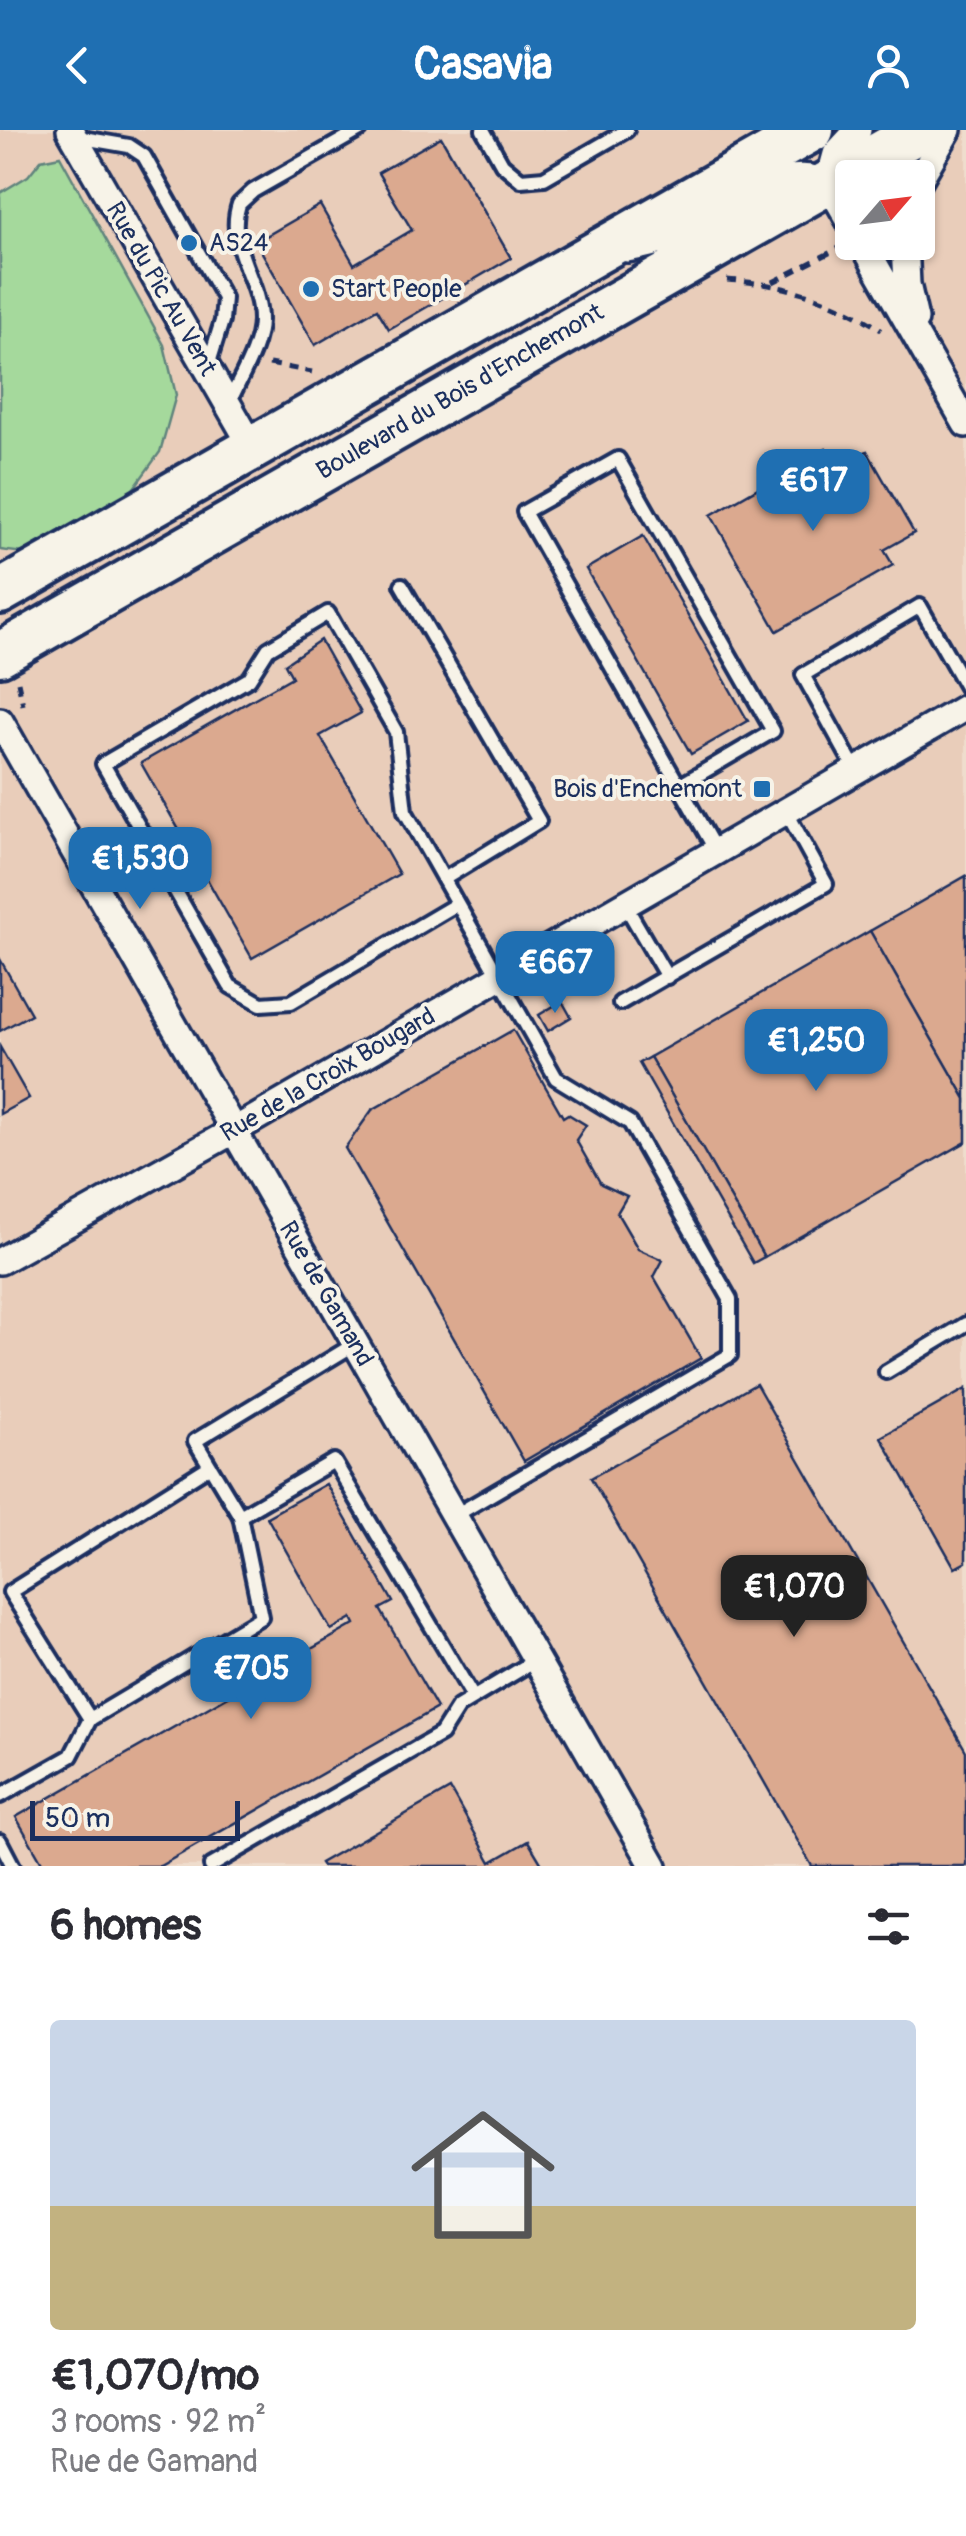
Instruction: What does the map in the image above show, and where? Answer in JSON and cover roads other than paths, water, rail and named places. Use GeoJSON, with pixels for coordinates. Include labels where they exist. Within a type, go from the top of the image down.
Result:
{"type":"FeatureCollection","features":[{"type":"Feature","properties":{"kind":"main road"},"geometry":{"type":"LineString","coordinates":[[0,592],[812,130]]}},
{"type":"Feature","properties":{"kind":"main road","name":"Boulevard du Bois d'Enchemont"},"geometry":{"type":"LineString","coordinates":[[11,663],[57,622],[921,130]]}},
{"type":"Feature","properties":{"kind":"main road"},"geometry":{"type":"LineString","coordinates":[[57,622],[116,557],[232,485],[251,463],[252,448]]}},
{"type":"Feature","properties":{"kind":"street"},"geometry":{"type":"LineString","coordinates":[[828,183],[836,154],[858,130]]}},
{"type":"Feature","properties":{"kind":"street"},"geometry":{"type":"LineString","coordinates":[[929,160],[948,130]]}},
{"type":"Feature","properties":{"kind":"street","name":"Rue du Pic Au Vent"},"geometry":{"type":"LineString","coordinates":[[71,133],[252,448]]}},
{"type":"Feature","properties":{"kind":"street"},"geometry":{"type":"LineString","coordinates":[[586,257],[669,238],[782,178],[806,176],[828,183],[835,196]]}},
{"type":"Feature","properties":{"kind":"street"},"geometry":{"type":"LineString","coordinates":[[872,260],[966,424]]}},
{"type":"Feature","properties":{"kind":"street"},"geometry":{"type":"LineString","coordinates":[[906,260],[920,343]]}},
{"type":"Feature","properties":{"kind":"street","name":"Rue de la Croix Bougard"},"geometry":{"type":"LineString","coordinates":[[0,1262],[966,707]]}},
{"type":"Feature","properties":{"kind":"street","name":"Rue de Gamand"},"geometry":{"type":"LineString","coordinates":[[0,721],[654,1866]]}},
{"type":"Feature","properties":{"kind":"lane"},"geometry":{"type":"LineString","coordinates":[[324,130],[333,145]]}},
{"type":"Feature","properties":{"kind":"lane"},"geometry":{"type":"LineString","coordinates":[[228,405],[260,324],[258,303],[235,234],[239,204],[254,190],[360,130]]}},
{"type":"Feature","properties":{"kind":"lane"},"geometry":{"type":"LineString","coordinates":[[483,130],[502,164],[521,180],[544,178],[627,130]]}},
{"type":"Feature","properties":{"kind":"lane"},"geometry":{"type":"LineString","coordinates":[[71,133],[129,146],[151,165],[224,298],[222,321],[207,368]]}},
{"type":"Feature","properties":{"kind":"lane"},"geometry":{"type":"LineString","coordinates":[[680,786],[773,731],[618,458],[524,512],[716,850]]}},
{"type":"Feature","properties":{"kind":"lane"},"geometry":{"type":"LineString","coordinates":[[402,586],[539,822],[444,880]]}},
{"type":"Feature","properties":{"kind":"lane"},"geometry":{"type":"LineString","coordinates":[[856,771],[803,676],[920,606],[966,687]]}},
{"type":"Feature","properties":{"kind":"lane"},"geometry":{"type":"LineString","coordinates":[[454,1516],[730,1354],[730,1299],[630,1123],[556,1078],[406,811],[396,732],[328,613],[268,649],[249,679],[103,764],[230,986],[260,1004],[290,1002],[457,904]]}},
{"type":"Feature","properties":{"kind":"lane"},"geometry":{"type":"LineString","coordinates":[[620,1003],[826,884],[786,810]]}},
{"type":"Feature","properties":{"kind":"lane"},"geometry":{"type":"LineString","coordinates":[[624,903],[666,976]]}},
{"type":"Feature","properties":{"kind":"lane"},"geometry":{"type":"LineString","coordinates":[[886,1372],[966,1324]]}},
{"type":"Feature","properties":{"kind":"lane"},"geometry":{"type":"LineString","coordinates":[[0,1796],[71,1756],[90,1719],[261,1617],[240,1516],[194,1441],[355,1344]]}},
{"type":"Feature","properties":{"kind":"lane"},"geometry":{"type":"LineString","coordinates":[[240,1516],[334,1461],[473,1698]]}},
{"type":"Feature","properties":{"kind":"lane"},"geometry":{"type":"LineString","coordinates":[[90,1719],[10,1592],[210,1466]]}},
{"type":"Feature","properties":{"kind":"lane"},"geometry":{"type":"LineString","coordinates":[[211,1866],[440,1734],[458,1707],[536,1660]]}},
{"type":"Feature","properties":{"kind":"lane"},"geometry":{"type":"LineString","coordinates":[[0,1841],[13,1866]]}},
{"type":"Feature","properties":{"kind":"place","name":"AS24"},"geometry":{"type":"Point","coordinates":[189,243]}},
{"type":"Feature","properties":{"kind":"place","name":"Start People"},"geometry":{"type":"Point","coordinates":[311,289]}},
{"type":"Feature","properties":{"kind":"place","name":"Bois d'Enchemont"},"geometry":{"type":"Point","coordinates":[762,789]}}]}
